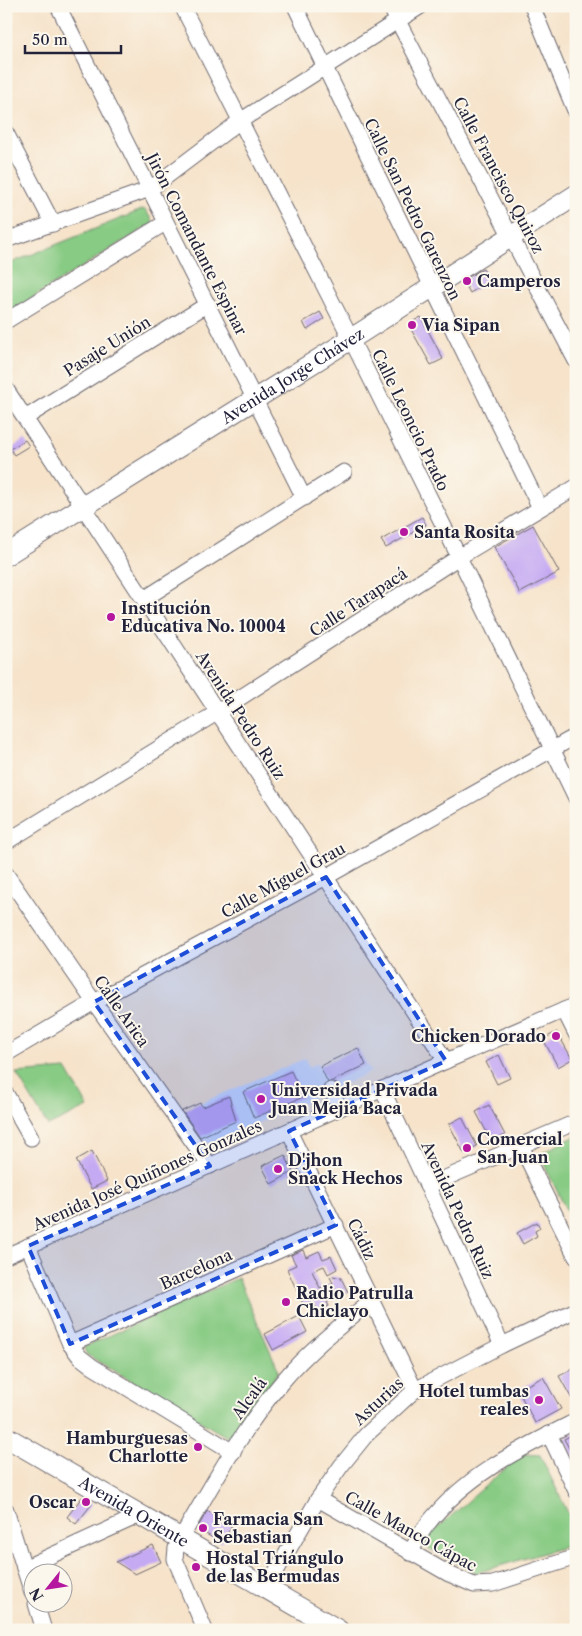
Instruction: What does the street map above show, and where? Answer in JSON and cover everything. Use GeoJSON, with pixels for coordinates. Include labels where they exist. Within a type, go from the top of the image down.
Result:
{"type":"FeatureCollection","features":[{"type":"Feature","properties":{"kind":"main road","name":"Avenida Jorge Chávez"},"geometry":{"type":"LineString","coordinates":[[6,555],[351,339],[576,195]]}},
{"type":"Feature","properties":{"kind":"main road","name":"Avenida Oriente"},"geometry":{"type":"LineString","coordinates":[[6,1437],[338,1630]]}},
{"type":"Feature","properties":{"kind":"street","name":"Jirón Comandante Espinar"},"geometry":{"type":"LineString","coordinates":[[58,6],[304,498]]}},
{"type":"Feature","properties":{"kind":"street","name":"Calle Leoncio Prado"},"geometry":{"type":"LineString","coordinates":[[182,6],[351,339],[576,798]]}},
{"type":"Feature","properties":{"kind":"street","name":"Calle San Pedro Garenzon"},"geometry":{"type":"LineString","coordinates":[[294,6],[540,508]]}},
{"type":"Feature","properties":{"kind":"street","name":"Calle Francisco Quiroz"},"geometry":{"type":"LineString","coordinates":[[390,6],[576,361]]}},
{"type":"Feature","properties":{"kind":"street"},"geometry":{"type":"LineString","coordinates":[[6,240],[150,189],[240,121],[421,6]]}},
{"type":"Feature","properties":{"kind":"street"},"geometry":{"type":"LineString","coordinates":[[532,6],[576,113]]}},
{"type":"Feature","properties":{"kind":"street"},"geometry":{"type":"LineString","coordinates":[[7,136],[53,224]]}},
{"type":"Feature","properties":{"kind":"street"},"geometry":{"type":"LineString","coordinates":[[6,321],[165,222]]}},
{"type":"Feature","properties":{"kind":"street","name":"Pasaje Unión"},"geometry":{"type":"LineString","coordinates":[[26,418],[208,304]]}},
{"type":"Feature","properties":{"kind":"street","name":"Avenida Pedro Ruiz"},"geometry":{"type":"LineString","coordinates":[[6,389],[446,1061]]}},
{"type":"Feature","properties":{"kind":"street"},"geometry":{"type":"LineString","coordinates":[[144,599],[344,472]]}},
{"type":"Feature","properties":{"kind":"street","name":"Calle Tarapacá"},"geometry":{"type":"LineString","coordinates":[[6,842],[218,712],[459,557],[576,487]]}},
{"type":"Feature","properties":{"kind":"street","name":"Calle Miguel Grau"},"geometry":{"type":"LineString","coordinates":[[6,1054],[94,1002],[326,878],[576,736]]}},
{"type":"Feature","properties":{"kind":"street","name":"Calle Arica"},"geometry":{"type":"LineString","coordinates":[[6,874],[210,1166]]}},
{"type":"Feature","properties":{"kind":"street"},"geometry":{"type":"LineString","coordinates":[[570,1008],[576,1034]]}},
{"type":"Feature","properties":{"kind":"street","name":"Avenida José Quiñones Gonzales"},"geometry":{"type":"LineString","coordinates":[[6,1256],[382,1089],[570,1008]]}},
{"type":"Feature","properties":{"kind":"street","name":"Avenida Pedro Ruiz"},"geometry":{"type":"LineString","coordinates":[[382,1089],[502,1346]]}},
{"type":"Feature","properties":{"kind":"street"},"geometry":{"type":"LineString","coordinates":[[331,1090],[340,1108]]}},
{"type":"Feature","properties":{"kind":"street"},"geometry":{"type":"LineString","coordinates":[[6,1094],[31,1138]]}},
{"type":"Feature","properties":{"kind":"street"},"geometry":{"type":"LineString","coordinates":[[427,1186],[576,1122]]}},
{"type":"Feature","properties":{"kind":"street","name":"Cádiz"},"geometry":{"type":"LineString","coordinates":[[289,1131],[415,1390]]}},
{"type":"Feature","properties":{"kind":"street"},"geometry":{"type":"LineString","coordinates":[[521,1146],[576,1257]]}},
{"type":"Feature","properties":{"kind":"street","name":"Barcelona"},"geometry":{"type":"LineString","coordinates":[[70,1344],[336,1226]]}},
{"type":"Feature","properties":{"kind":"street"},"geometry":{"type":"LineString","coordinates":[[28,1246],[70,1344],[80,1356],[93,1367],[233,1452]]}},
{"type":"Feature","properties":{"kind":"street","name":"Alcalá"},"geometry":{"type":"LineString","coordinates":[[205,1630],[175,1559],[176,1548],[181,1538],[233,1452],[282,1382],[339,1326],[372,1300]]}},
{"type":"Feature","properties":{"kind":"street","name":"Asturias"},"geometry":{"type":"LineString","coordinates":[[267,1587],[318,1499],[341,1466],[366,1435],[415,1390],[576,1310]]}},
{"type":"Feature","properties":{"kind":"street"},"geometry":{"type":"LineString","coordinates":[[410,1552],[425,1527],[466,1484],[513,1452],[576,1422]]}},
{"type":"Feature","properties":{"kind":"street"},"geometry":{"type":"LineString","coordinates":[[549,1434],[576,1491]]}},
{"type":"Feature","properties":{"kind":"street","name":"Calle Manco Cápac"},"geometry":{"type":"LineString","coordinates":[[318,1499],[410,1552],[461,1580],[474,1585],[493,1584],[576,1557]]}},
{"type":"Feature","properties":{"kind":"street"},"geometry":{"type":"LineString","coordinates":[[7,1515],[23,1564]]}},
{"type":"Feature","properties":{"kind":"street"},"geometry":{"type":"LineString","coordinates":[[33,1564],[140,1515]]}},
{"type":"Feature","properties":{"kind":"street"},"geometry":{"type":"LineString","coordinates":[[39,1614],[44,1630]]}},
{"type":"Feature","properties":{"kind":"highlighted area"},"geometry":{"type":"Polygon","coordinates":[[[326,877],[446,1061],[289,1131],[336,1225],[70,1344],[28,1246],[210,1166],[94,1002],[326,877]]]}},
{"type":"Feature","properties":{"kind":"shaded area","name":"Universidad Privada Juan Mejia Baca"},"geometry":{"type":"Polygon","coordinates":[[[358,1048],[371,1072],[211,1144],[202,1140],[182,1111],[306,1058],[309,1067],[318,1063],[320,1066],[358,1048]]]}},
{"type":"Feature","properties":{"kind":"green space"},"geometry":{"type":"Polygon","coordinates":[[[144,209],[153,223],[6,314],[6,265],[144,209]]]}},
{"type":"Feature","properties":{"kind":"green space"},"geometry":{"type":"Polygon","coordinates":[[[66,1069],[88,1107],[48,1126],[16,1073],[66,1069]]]}},
{"type":"Feature","properties":{"kind":"green space"},"geometry":{"type":"Polygon","coordinates":[[[576,1136],[576,1230],[539,1154],[576,1136]]]}},
{"type":"Feature","properties":{"kind":"green space"},"geometry":{"type":"Polygon","coordinates":[[[238,1278],[279,1371],[232,1440],[86,1354],[84,1347],[238,1278]]]}},
{"type":"Feature","properties":{"kind":"green space"},"geometry":{"type":"Polygon","coordinates":[[[522,1454],[540,1455],[571,1519],[573,1533],[567,1546],[476,1573],[424,1546],[427,1537],[522,1454]]]}},
{"type":"Feature","properties":{"kind":"building"},"geometry":{"type":"Polygon","coordinates":[[[483,269],[490,281],[470,293],[463,280],[483,269]]]}},
{"type":"Feature","properties":{"kind":"building"},"geometry":{"type":"Polygon","coordinates":[[[320,312],[324,319],[307,330],[303,322],[320,312]]]}},
{"type":"Feature","properties":{"kind":"building"},"geometry":{"type":"Polygon","coordinates":[[[421,317],[443,359],[431,365],[408,324],[421,317]]]}},
{"type":"Feature","properties":{"kind":"building"},"geometry":{"type":"Polygon","coordinates":[[[25,440],[29,446],[14,455],[10,449],[25,440]]]}},
{"type":"Feature","properties":{"kind":"building","name":"Santa Rosita"},"geometry":{"type":"Polygon","coordinates":[[[422,517],[426,525],[386,548],[381,540],[422,517]]]}},
{"type":"Feature","properties":{"kind":"building"},"geometry":{"type":"Polygon","coordinates":[[[533,525],[559,572],[520,593],[494,547],[533,525]]]}},
{"type":"Feature","properties":{"kind":"building"},"geometry":{"type":"Polygon","coordinates":[[[557,1032],[572,1059],[558,1067],[543,1039],[557,1032]]]}},
{"type":"Feature","properties":{"kind":"building","name":"Universidad Privada Juan Mejia Baca"},"geometry":{"type":"Polygon","coordinates":[[[358,1048],[366,1065],[328,1083],[320,1066],[358,1048]]]}},
{"type":"Feature","properties":{"kind":"building"},"geometry":{"type":"Polygon","coordinates":[[[499,1055],[510,1078],[497,1084],[486,1062],[499,1055]]]}},
{"type":"Feature","properties":{"kind":"building"},"geometry":{"type":"Polygon","coordinates":[[[291,1071],[303,1097],[254,1118],[243,1092],[291,1071]]]}},
{"type":"Feature","properties":{"kind":"building"},"geometry":{"type":"Polygon","coordinates":[[[229,1096],[236,1121],[200,1137],[182,1111],[200,1103],[203,1107],[229,1096]]]}},
{"type":"Feature","properties":{"kind":"building"},"geometry":{"type":"Polygon","coordinates":[[[489,1105],[505,1135],[492,1142],[476,1112],[489,1105]]]}},
{"type":"Feature","properties":{"kind":"building"},"geometry":{"type":"Polygon","coordinates":[[[462,1117],[477,1146],[464,1153],[449,1124],[462,1117]]]}},
{"type":"Feature","properties":{"kind":"building"},"geometry":{"type":"Polygon","coordinates":[[[92,1151],[107,1181],[91,1189],[76,1160],[92,1151]]]}},
{"type":"Feature","properties":{"kind":"building","name":"D'jhon Snack Hechos"},"geometry":{"type":"Polygon","coordinates":[[[285,1155],[293,1172],[271,1184],[262,1166],[285,1155]]]}},
{"type":"Feature","properties":{"kind":"building"},"geometry":{"type":"Polygon","coordinates":[[[537,1222],[540,1228],[535,1231],[537,1236],[523,1244],[517,1233],[537,1222]]]}},
{"type":"Feature","properties":{"kind":"building"},"geometry":{"type":"Polygon","coordinates":[[[303,1250],[306,1257],[319,1251],[323,1259],[331,1256],[337,1269],[328,1274],[324,1266],[312,1271],[320,1288],[333,1283],[330,1277],[333,1276],[341,1278],[348,1292],[327,1302],[329,1306],[318,1311],[313,1302],[304,1306],[287,1269],[296,1265],[291,1255],[303,1250]]]}},
{"type":"Feature","properties":{"kind":"building"},"geometry":{"type":"Polygon","coordinates":[[[299,1316],[307,1332],[273,1350],[265,1334],[299,1316]]]}},
{"type":"Feature","properties":{"kind":"building"},"geometry":{"type":"Polygon","coordinates":[[[573,1369],[576,1375],[576,1399],[573,1401],[559,1376],[573,1369]]]}},
{"type":"Feature","properties":{"kind":"building","name":"Hotel tumbas reales"},"geometry":{"type":"Polygon","coordinates":[[[543,1377],[561,1409],[535,1423],[518,1390],[543,1377]]]}},
{"type":"Feature","properties":{"kind":"building"},"geometry":{"type":"Polygon","coordinates":[[[576,1433],[576,1461],[564,1439],[576,1433]]]}},
{"type":"Feature","properties":{"kind":"building"},"geometry":{"type":"Polygon","coordinates":[[[82,1497],[92,1504],[76,1524],[67,1517],[82,1497]]]}},
{"type":"Feature","properties":{"kind":"building"},"geometry":{"type":"Polygon","coordinates":[[[207,1511],[232,1525],[222,1543],[197,1529],[207,1511]]]}},
{"type":"Feature","properties":{"kind":"building"},"geometry":{"type":"Polygon","coordinates":[[[153,1545],[161,1562],[135,1574],[116,1562],[153,1545]]]}},
{"type":"Feature","properties":{"kind":"place","name":"Camperos"},"geometry":{"type":"Point","coordinates":[467,281]}},
{"type":"Feature","properties":{"kind":"place","name":"Via Sipan"},"geometry":{"type":"Point","coordinates":[412,325]}},
{"type":"Feature","properties":{"kind":"place","name":"Santa Rosita"},"geometry":{"type":"Point","coordinates":[404,532]}},
{"type":"Feature","properties":{"kind":"place","name":"Institución Educativa No. 10004"},"geometry":{"type":"Point","coordinates":[111,617]}},
{"type":"Feature","properties":{"kind":"place","name":"Chicken Dorado"},"geometry":{"type":"Point","coordinates":[556,1036]}},
{"type":"Feature","properties":{"kind":"place","name":"Universidad Privada Juan Mejia Baca"},"geometry":{"type":"Point","coordinates":[261,1099]}},
{"type":"Feature","properties":{"kind":"place","name":"Comercial San Juan"},"geometry":{"type":"Point","coordinates":[467,1148]}},
{"type":"Feature","properties":{"kind":"place","name":"D'jhon Snack Hechos"},"geometry":{"type":"Point","coordinates":[278,1169]}},
{"type":"Feature","properties":{"kind":"place","name":"Radio Patrulla Chiclayo"},"geometry":{"type":"Point","coordinates":[286,1302]}},
{"type":"Feature","properties":{"kind":"place","name":"Hotel tumbas reales"},"geometry":{"type":"Point","coordinates":[539,1400]}},
{"type":"Feature","properties":{"kind":"place","name":"Hamburguesas Charlotte"},"geometry":{"type":"Point","coordinates":[198,1447]}},
{"type":"Feature","properties":{"kind":"place","name":"Oscar"},"geometry":{"type":"Point","coordinates":[86,1502]}},
{"type":"Feature","properties":{"kind":"place","name":"Farmacia San Sebastian"},"geometry":{"type":"Point","coordinates":[203,1528]}},
{"type":"Feature","properties":{"kind":"place","name":"Hostal Triángulo de las Bermudas"},"geometry":{"type":"Point","coordinates":[196,1567]}}]}
